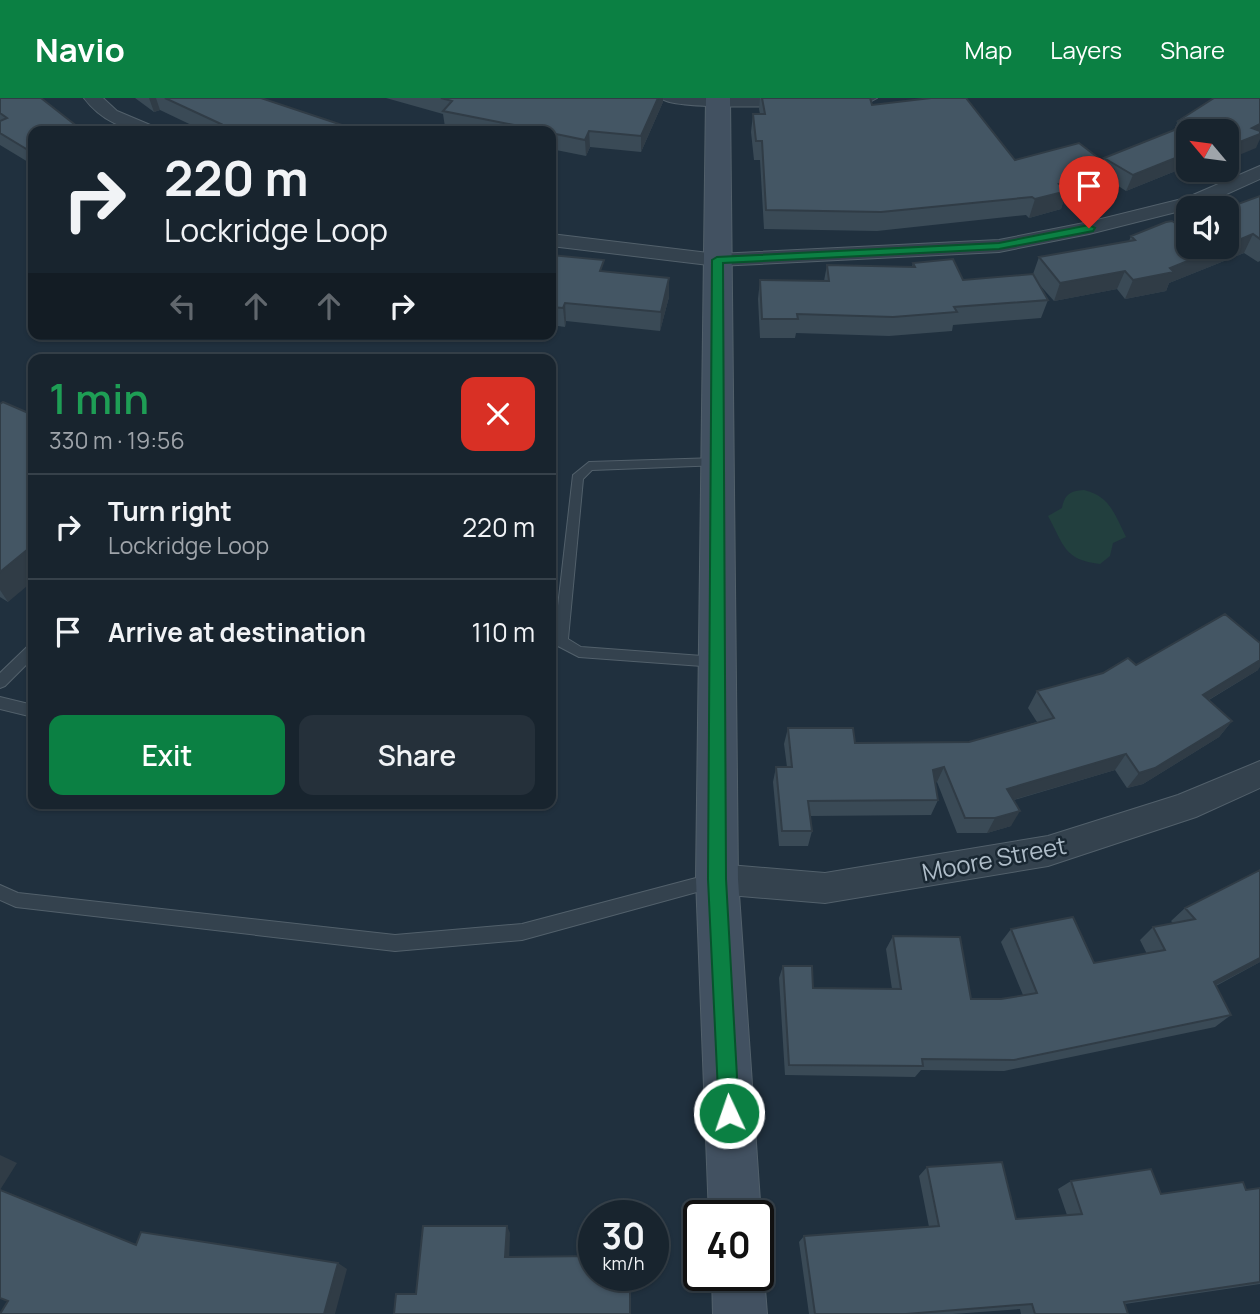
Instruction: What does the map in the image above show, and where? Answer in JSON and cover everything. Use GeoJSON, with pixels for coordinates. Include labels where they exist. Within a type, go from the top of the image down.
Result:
{"type":"FeatureCollection","features":[{"type":"Feature","properties":{"kind":"street"},"geometry":{"type":"LineString","coordinates":[[93,98],[111,115],[136,126]]}},
{"type":"Feature","properties":{"kind":"street"},"geometry":{"type":"LineString","coordinates":[[670,98],[868,98]]}},
{"type":"Feature","properties":{"kind":"street"},"geometry":{"type":"LineString","coordinates":[[718,100],[717,879],[734,1200]]}},
{"type":"Feature","properties":{"kind":"street"},"geometry":{"type":"LineString","coordinates":[[556,241],[717,260],[999,246],[1089,228],[1193,202],[1260,172]]}},
{"type":"Feature","properties":{"kind":"street","name":"Moore Street"},"geometry":{"type":"LineString","coordinates":[[717,879],[825,888],[1048,851],[1185,807],[1260,774]]}},
{"type":"Feature","properties":{"kind":"street"},"geometry":{"type":"LineString","coordinates":[[739,1291],[740,1314]]}},
{"type":"Feature","properties":{"kind":"lane"},"geometry":{"type":"LineString","coordinates":[[717,462],[589,466],[577,478],[561,641],[579,652],[717,662]]}},
{"type":"Feature","properties":{"kind":"lane"},"geometry":{"type":"LineString","coordinates":[[0,682],[28,655]]}},
{"type":"Feature","properties":{"kind":"lane"},"geometry":{"type":"LineString","coordinates":[[0,703],[28,710]]}},
{"type":"Feature","properties":{"kind":"lane"},"geometry":{"type":"LineString","coordinates":[[0,892],[16,900],[395,943],[522,932],[717,879]]}},
{"type":"Feature","properties":{"kind":"green space"},"geometry":{"type":"Polygon","coordinates":[[[1084,490],[1106,502],[1126,537],[1113,543],[1110,556],[1100,564],[1072,555],[1062,543],[1048,516],[1062,508],[1069,494],[1084,490]]]}},
{"type":"Feature","properties":{"kind":"building"},"geometry":{"type":"Polygon","coordinates":[[[0,98],[41,98],[77,126],[28,126],[28,150],[0,133],[0,121],[7,118],[0,113],[0,98]]]}},
{"type":"Feature","properties":{"kind":"building"},"geometry":{"type":"Polygon","coordinates":[[[165,98],[261,98],[345,126],[218,126],[221,124],[165,98]]]}},
{"type":"Feature","properties":{"kind":"building"},"geometry":{"type":"Polygon","coordinates":[[[441,98],[658,98],[641,136],[589,131],[585,140],[556,134],[556,126],[519,126],[443,111],[452,101],[441,98]]]}},
{"type":"Feature","properties":{"kind":"building"},"geometry":{"type":"Polygon","coordinates":[[[762,98],[870,98],[872,105],[931,98],[966,98],[1015,160],[1079,143],[1113,169],[1059,184],[1067,191],[1035,199],[1032,197],[881,212],[766,210],[762,141],[756,141],[753,114],[765,114],[762,98]]]}},
{"type":"Feature","properties":{"kind":"building"},"geometry":{"type":"Polygon","coordinates":[[[1214,98],[1260,98],[1260,124],[1252,128],[1260,131],[1260,134],[1239,142],[1239,119],[1181,119],[1214,98]]]}},
{"type":"Feature","properties":{"kind":"building"},"geometry":{"type":"Polygon","coordinates":[[[1176,129],[1176,158],[1133,175],[1104,158],[1176,129]]]}},
{"type":"Feature","properties":{"kind":"building"},"geometry":{"type":"Polygon","coordinates":[[[1260,196],[1260,239],[1253,234],[1239,240],[1239,204],[1260,196]]]}},
{"type":"Feature","properties":{"kind":"building"},"geometry":{"type":"Polygon","coordinates":[[[1166,222],[1176,224],[1176,259],[1192,259],[1170,268],[1174,272],[1133,280],[1125,271],[1060,283],[1039,257],[1135,240],[1131,236],[1166,222]]]}},
{"type":"Feature","properties":{"kind":"building"},"geometry":{"type":"Polygon","coordinates":[[[556,255],[604,260],[600,271],[669,278],[661,312],[565,303],[563,308],[556,307],[556,255]]]}},
{"type":"Feature","properties":{"kind":"building"},"geometry":{"type":"Polygon","coordinates":[[[953,259],[963,280],[1033,274],[1048,300],[954,307],[957,312],[893,317],[797,314],[798,319],[762,319],[760,280],[829,281],[827,265],[915,267],[913,263],[953,259]]]}},
{"type":"Feature","properties":{"kind":"building"},"geometry":{"type":"Polygon","coordinates":[[[3,402],[28,413],[28,549],[0,572],[0,404],[3,402]]]}},
{"type":"Feature","properties":{"kind":"building"},"geometry":{"type":"Polygon","coordinates":[[[1225,614],[1260,643],[1260,660],[1203,695],[1232,721],[1155,768],[1139,773],[1126,754],[1007,789],[1020,811],[995,818],[965,818],[944,767],[933,770],[938,800],[808,801],[812,831],[782,831],[776,767],[792,767],[788,728],[853,728],[855,743],[969,742],[1054,718],[1037,691],[1103,673],[1128,658],[1136,665],[1225,614]]]}},
{"type":"Feature","properties":{"kind":"building"},"geometry":{"type":"Polygon","coordinates":[[[1260,870],[1260,958],[1214,982],[1231,1015],[1014,1060],[922,1059],[923,1066],[789,1065],[783,966],[812,966],[813,988],[901,989],[893,936],[960,937],[971,999],[1001,999],[1037,993],[1011,929],[1073,917],[1094,963],[1165,950],[1153,927],[1195,919],[1185,908],[1260,870]]]}},
{"type":"Feature","properties":{"kind":"building"},"geometry":{"type":"Polygon","coordinates":[[[1002,1162],[1016,1219],[1082,1214],[1071,1181],[1151,1169],[1161,1194],[1243,1182],[1246,1190],[1260,1188],[1260,1282],[1124,1302],[1128,1314],[1035,1314],[1032,1304],[906,1314],[815,1314],[804,1236],[939,1226],[927,1167],[1002,1162]]]}},
{"type":"Feature","properties":{"kind":"building"},"geometry":{"type":"Polygon","coordinates":[[[0,1190],[136,1245],[141,1232],[338,1263],[324,1314],[0,1314],[8,1301],[0,1298],[0,1190]]]}},
{"type":"Feature","properties":{"kind":"building"},"geometry":{"type":"Polygon","coordinates":[[[423,1226],[507,1226],[505,1257],[578,1256],[578,1291],[630,1291],[630,1314],[394,1314],[396,1294],[416,1294],[423,1226]]]}},
{"type":"Feature","properties":{"kind":"route"},"geometry":{"type":"LineString","coordinates":[[729,1113],[717,879],[717,260],[999,246],[1089,228]]}}]}
